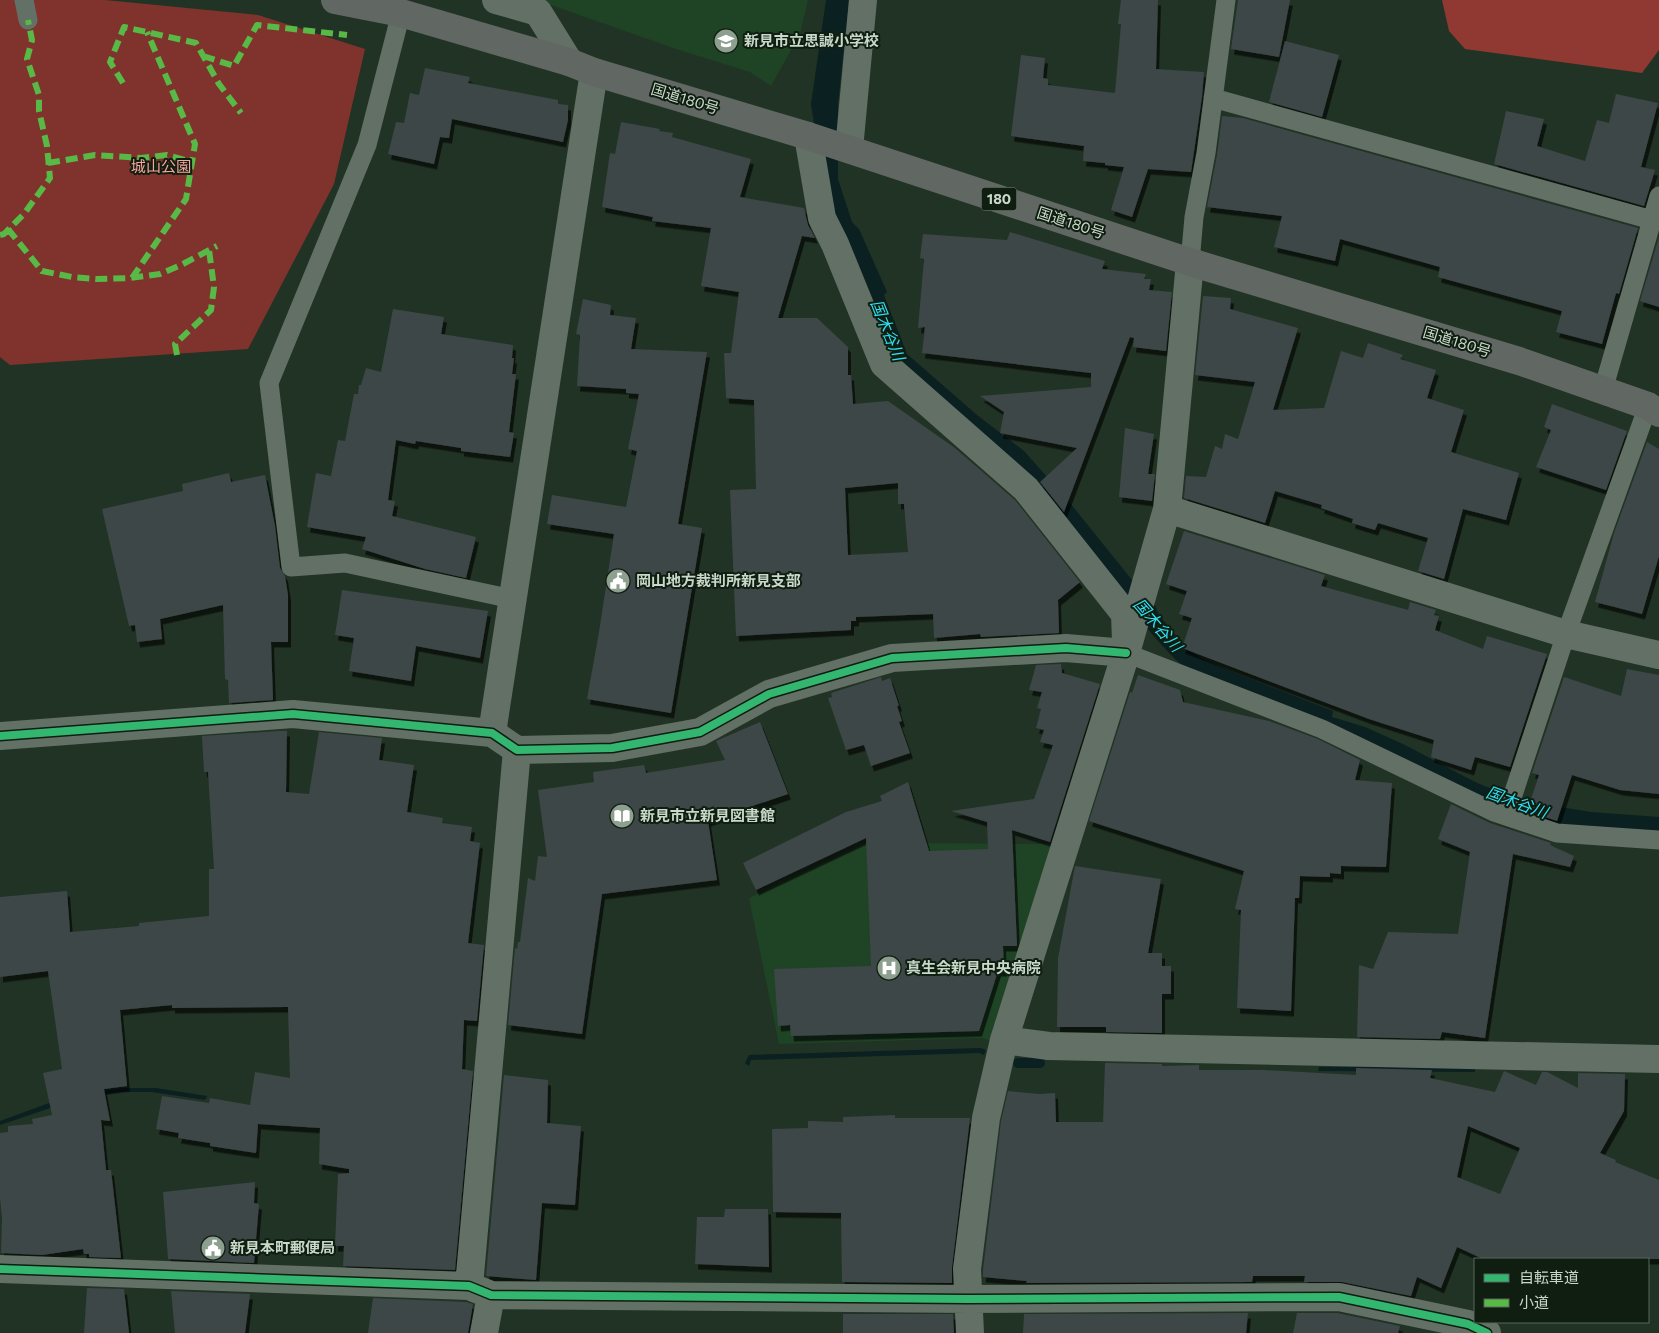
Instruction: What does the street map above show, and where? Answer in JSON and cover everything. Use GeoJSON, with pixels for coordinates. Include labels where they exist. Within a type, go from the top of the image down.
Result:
{"type":"FeatureCollection","features":[{"type":"Feature","properties":{"kind":"highway","name":"国道180号"},"geometry":{"type":"LineString","coordinates":[[335,0],[401,12],[808,136],[1190,262],[1519,361],[1655,408]]}},
{"type":"Feature","properties":{"kind":"street"},"geometry":{"type":"LineString","coordinates":[[492,733],[512,598],[581,67],[538,12],[496,0]]}},
{"type":"Feature","properties":{"kind":"street"},"geometry":{"type":"LineString","coordinates":[[849,149],[863,0]]}},
{"type":"Feature","properties":{"kind":"street"},"geometry":{"type":"LineString","coordinates":[[808,136],[822,218],[835,244],[884,364],[1026,489],[1125,614],[1126,653]]}},
{"type":"Feature","properties":{"kind":"street"},"geometry":{"type":"LineString","coordinates":[[970,1333],[967,1269],[986,1118],[1004,1040],[1126,653],[1167,510],[1190,262]]}},
{"type":"Feature","properties":{"kind":"street"},"geometry":{"type":"LineString","coordinates":[[1167,510],[1566,634],[1659,655]]}},
{"type":"Feature","properties":{"kind":"street"},"geometry":{"type":"LineString","coordinates":[[0,736],[293,714],[492,733],[517,750],[612,748],[700,732],[769,694],[892,658],[1066,648],[1126,653]]}},
{"type":"Feature","properties":{"kind":"street"},"geometry":{"type":"LineString","coordinates":[[484,1333],[480,1291],[517,750]]}},
{"type":"Feature","properties":{"kind":"street"},"geometry":{"type":"LineString","coordinates":[[1004,1040],[1050,1046],[1659,1058]]}},
{"type":"Feature","properties":{"kind":"street"},"geometry":{"type":"LineString","coordinates":[[0,1270],[480,1291],[968,1299],[1339,1296],[1468,1324],[1487,1333]]}},
{"type":"Feature","properties":{"kind":"lane"},"geometry":{"type":"LineString","coordinates":[[24,0],[28,20]]}},
{"type":"Feature","properties":{"kind":"lane"},"geometry":{"type":"LineString","coordinates":[[1190,262],[1194,217],[1206,153],[1226,0]]}},
{"type":"Feature","properties":{"kind":"lane"},"geometry":{"type":"LineString","coordinates":[[401,12],[368,144],[269,384],[291,567],[345,562],[512,598]]}},
{"type":"Feature","properties":{"kind":"lane"},"geometry":{"type":"LineString","coordinates":[[1213,98],[1652,220]]}},
{"type":"Feature","properties":{"kind":"lane"},"geometry":{"type":"LineString","coordinates":[[1603,390],[1659,196]]}},
{"type":"Feature","properties":{"kind":"lane"},"geometry":{"type":"LineString","coordinates":[[1506,816],[1566,634],[1655,408]]}},
{"type":"Feature","properties":{"kind":"lane"},"geometry":{"type":"LineString","coordinates":[[1126,653],[1322,730],[1494,812],[1557,833],[1659,840]]}},
{"type":"Feature","properties":{"kind":"shaded area","name":"新見市立思誠小学校"},"geometry":{"type":"Polygon","coordinates":[[[537,0],[808,0],[800,34],[771,86],[750,72],[676,49],[537,0]]]}},
{"type":"Feature","properties":{"kind":"shaded area"},"geometry":{"type":"Polygon","coordinates":[[[1442,0],[1659,0],[1659,50],[1642,73],[1465,49],[1449,31],[1442,0]]]}},
{"type":"Feature","properties":{"kind":"shaded area","name":"真生会新見中央病院"},"geometry":{"type":"Polygon","coordinates":[[[865,843],[1056,844],[991,1041],[983,1038],[779,1044],[749,898],[865,843]]]}},
{"type":"Feature","properties":{"kind":"green space","name":"城山公園"},"geometry":{"type":"Polygon","coordinates":[[[0,0],[105,0],[258,15],[365,49],[334,184],[248,349],[10,365],[0,357],[0,0]]]}},
{"type":"Feature","properties":{"kind":"water","name":"国木谷川"},"geometry":{"type":"Polygon","coordinates":[[[826,0],[849,0],[838,104],[838,179],[852,222],[859,229],[887,292],[884,295],[907,354],[977,415],[1024,451],[1070,503],[1132,580],[1152,598],[1159,615],[1186,648],[1201,658],[1230,671],[1333,711],[1332,717],[1365,727],[1499,792],[1529,802],[1591,812],[1659,817],[1659,836],[1532,822],[1187,670],[1169,653],[1120,595],[890,364],[825,198],[811,104],[826,0]]]}},
{"type":"Feature","properties":{"kind":"water"},"geometry":{"type":"Polygon","coordinates":[[[981,1048],[986,1050],[984,1055],[979,1053],[751,1060],[749,1066],[745,1063],[749,1055],[981,1048]]]}},
{"type":"Feature","properties":{"kind":"water"},"geometry":{"type":"Polygon","coordinates":[[[1319,1067],[1475,1067],[1475,1072],[1318,1071],[1319,1067]]]}},
{"type":"Feature","properties":{"kind":"water"},"geometry":{"type":"Polygon","coordinates":[[[123,1088],[156,1088],[207,1096],[205,1100],[152,1092],[121,1092],[77,1099],[0,1125],[0,1121],[71,1095],[123,1088]]]}},
{"type":"Feature","properties":{"kind":"building"},"geometry":{"type":"Polygon","coordinates":[[[1121,0],[1158,0],[1156,69],[1204,72],[1191,172],[1148,169],[1132,217],[1111,210],[1124,167],[1083,161],[1084,146],[1011,136],[1021,55],[1045,58],[1043,78],[1048,79],[1048,85],[1115,93],[1121,24],[1118,24],[1121,0]]]}},
{"type":"Feature","properties":{"kind":"building"},"geometry":{"type":"Polygon","coordinates":[[[1238,0],[1290,0],[1279,57],[1231,49],[1238,0]]]}},
{"type":"Feature","properties":{"kind":"building"},"geometry":{"type":"Polygon","coordinates":[[[1285,41],[1339,55],[1322,117],[1269,102],[1285,41]]]}},
{"type":"Feature","properties":{"kind":"building"},"geometry":{"type":"Polygon","coordinates":[[[425,68],[470,77],[468,83],[558,100],[558,104],[568,105],[568,120],[563,142],[452,119],[449,138],[440,137],[434,164],[388,154],[396,122],[404,123],[410,93],[419,95],[425,68]]]}},
{"type":"Feature","properties":{"kind":"building"},"geometry":{"type":"Polygon","coordinates":[[[1616,94],[1658,103],[1641,167],[1655,170],[1644,206],[1494,164],[1506,111],[1544,119],[1537,146],[1585,161],[1597,120],[1609,123],[1616,94]]]}},
{"type":"Feature","properties":{"kind":"building"},"geometry":{"type":"Polygon","coordinates":[[[1222,116],[1243,118],[1638,228],[1619,294],[1616,293],[1602,344],[1556,332],[1562,311],[1438,277],[1440,267],[1340,239],[1335,261],[1274,247],[1282,216],[1207,207],[1222,116]]]}},
{"type":"Feature","properties":{"kind":"building"},"geometry":{"type":"Polygon","coordinates":[[[621,122],[660,129],[659,131],[673,133],[672,137],[751,159],[740,197],[804,208],[808,225],[815,238],[802,236],[778,318],[817,318],[848,347],[848,375],[851,375],[853,404],[888,401],[955,448],[1015,500],[1080,582],[1058,600],[1059,633],[981,637],[980,634],[934,638],[933,614],[856,617],[856,621],[851,621],[851,630],[736,636],[730,490],[756,489],[754,400],[726,398],[724,353],[731,353],[739,292],[701,286],[711,228],[652,221],[653,217],[602,207],[610,153],[615,154],[621,122]],[[898,483],[845,488],[848,555],[908,552],[904,504],[898,504],[898,483]]]}},
{"type":"Feature","properties":{"kind":"building"},"geometry":{"type":"Polygon","coordinates":[[[1010,232],[1105,261],[1102,269],[1146,274],[1144,279],[1151,279],[1149,290],[1172,292],[1166,351],[1133,347],[1134,338],[1130,337],[1064,512],[1040,482],[1077,448],[1000,433],[1004,412],[980,396],[1091,387],[1091,373],[922,353],[925,327],[918,328],[924,259],[920,258],[923,234],[1007,240],[1010,232]]]}},
{"type":"Feature","properties":{"kind":"building"},"geometry":{"type":"Polygon","coordinates":[[[1659,237],[1659,307],[1640,301],[1659,237]]]}},
{"type":"Feature","properties":{"kind":"building"},"geometry":{"type":"Polygon","coordinates":[[[1203,296],[1231,298],[1230,309],[1298,328],[1273,410],[1324,408],[1341,351],[1363,358],[1368,343],[1403,355],[1400,359],[1436,370],[1427,398],[1464,410],[1451,452],[1519,473],[1506,520],[1463,509],[1444,579],[1418,571],[1428,538],[1378,523],[1375,530],[1352,523],[1353,519],[1321,508],[1322,505],[1275,491],[1265,523],[1184,498],[1186,476],[1206,477],[1215,446],[1222,449],[1225,434],[1238,439],[1255,382],[1195,375],[1203,296]]]}},
{"type":"Feature","properties":{"kind":"building"},"geometry":{"type":"Polygon","coordinates":[[[583,299],[611,305],[610,315],[636,318],[631,349],[707,352],[678,524],[702,528],[671,713],[587,699],[614,534],[547,524],[552,495],[626,507],[637,451],[628,449],[639,394],[626,393],[626,389],[577,386],[580,335],[576,334],[583,299]]]}},
{"type":"Feature","properties":{"kind":"building"},"geometry":{"type":"Polygon","coordinates":[[[393,309],[444,317],[441,334],[513,345],[512,374],[516,374],[509,432],[514,433],[510,457],[461,451],[461,448],[416,441],[415,444],[396,440],[388,500],[395,501],[392,516],[476,537],[466,578],[425,569],[362,549],[366,537],[307,527],[316,473],[331,476],[338,440],[345,441],[354,394],[358,394],[359,385],[361,385],[366,368],[381,372],[393,309]]]}},
{"type":"Feature","properties":{"kind":"building"},"geometry":{"type":"Polygon","coordinates":[[[1552,404],[1627,431],[1606,490],[1536,467],[1551,430],[1544,427],[1552,404]]]}},
{"type":"Feature","properties":{"kind":"building"},"geometry":{"type":"Polygon","coordinates":[[[1125,428],[1154,434],[1148,474],[1155,474],[1152,501],[1119,497],[1125,428]]]}},
{"type":"Feature","properties":{"kind":"building"},"geometry":{"type":"Polygon","coordinates":[[[1647,442],[1659,449],[1659,556],[1642,614],[1595,602],[1614,533],[1647,442]]]}},
{"type":"Feature","properties":{"kind":"building"},"geometry":{"type":"Polygon","coordinates":[[[229,473],[231,482],[265,475],[275,526],[280,568],[285,576],[288,595],[288,642],[271,642],[273,700],[229,703],[228,680],[225,679],[223,605],[160,619],[162,639],[137,642],[135,625],[129,626],[102,509],[183,491],[182,484],[229,473]]]}},
{"type":"Feature","properties":{"kind":"building"},"geometry":{"type":"Polygon","coordinates":[[[1184,531],[1325,575],[1321,586],[1408,610],[1410,602],[1436,610],[1434,615],[1439,616],[1435,630],[1483,649],[1487,636],[1547,654],[1510,767],[1475,757],[1471,770],[1431,757],[1434,740],[1369,719],[1182,648],[1192,618],[1179,614],[1187,591],[1166,584],[1184,531]]]}},
{"type":"Feature","properties":{"kind":"building"},"geometry":{"type":"Polygon","coordinates":[[[342,590],[488,611],[480,658],[416,646],[411,681],[349,671],[354,638],[335,635],[342,590]]]}},
{"type":"Feature","properties":{"kind":"building","name":"真生会新見中央病院"},"geometry":{"type":"Polygon","coordinates":[[[1061,664],[1062,673],[1100,684],[1050,842],[1012,830],[1017,946],[1003,946],[1004,971],[998,971],[979,1031],[791,1036],[790,1025],[778,1026],[774,969],[871,966],[866,838],[756,890],[743,863],[846,812],[882,801],[880,796],[908,782],[929,851],[988,849],[987,822],[951,811],[1034,799],[1053,745],[1040,742],[1044,730],[1036,728],[1041,709],[1037,708],[1042,692],[1029,690],[1036,665],[1061,664]]]}},
{"type":"Feature","properties":{"kind":"building"},"geometry":{"type":"Polygon","coordinates":[[[1627,669],[1659,675],[1659,794],[1620,790],[1572,775],[1557,821],[1527,811],[1539,775],[1532,773],[1564,677],[1621,696],[1627,669]]]}},
{"type":"Feature","properties":{"kind":"building"},"geometry":{"type":"Polygon","coordinates":[[[1138,675],[1180,690],[1183,702],[1269,721],[1318,739],[1360,760],[1355,780],[1392,783],[1386,867],[1341,866],[1341,874],[1330,873],[1330,877],[1300,876],[1299,898],[1295,898],[1291,1011],[1237,1008],[1241,910],[1235,909],[1244,871],[1089,821],[1130,692],[1132,693],[1138,675]]]}},
{"type":"Feature","properties":{"kind":"building"},"geometry":{"type":"Polygon","coordinates":[[[881,677],[882,681],[890,678],[899,706],[897,706],[902,721],[899,722],[910,753],[871,766],[864,745],[846,750],[828,698],[832,697],[831,693],[881,677]]]}},
{"type":"Feature","properties":{"kind":"building"},"geometry":{"type":"Polygon","coordinates":[[[760,722],[788,794],[708,821],[717,880],[602,894],[582,1034],[508,1025],[515,948],[517,949],[518,942],[520,942],[528,878],[535,881],[538,856],[547,857],[538,790],[594,782],[593,772],[644,765],[646,773],[725,760],[716,741],[760,722]]]}},
{"type":"Feature","properties":{"kind":"building"},"geometry":{"type":"Polygon","coordinates":[[[287,731],[286,792],[309,794],[319,732],[382,738],[379,760],[414,765],[407,812],[443,818],[442,823],[472,827],[470,841],[480,843],[468,943],[484,945],[477,1021],[464,1020],[462,1069],[473,1071],[455,1270],[343,1266],[344,1246],[335,1246],[338,1174],[349,1173],[349,1169],[319,1164],[320,1128],[258,1124],[256,1153],[210,1146],[210,1143],[178,1138],[179,1133],[156,1129],[162,1096],[209,1103],[210,1098],[250,1105],[255,1072],[290,1078],[288,1007],[172,1008],[172,1005],[120,1010],[127,1086],[104,1089],[110,1121],[101,1120],[106,1170],[111,1170],[121,1258],[89,1257],[89,1254],[84,1254],[83,1249],[42,1255],[1,1253],[0,1133],[8,1132],[8,1126],[33,1124],[32,1119],[52,1115],[43,1073],[62,1069],[48,971],[0,977],[0,897],[67,891],[70,932],[139,926],[139,923],[209,916],[209,869],[214,869],[208,772],[204,772],[202,736],[287,731]]]}},
{"type":"Feature","properties":{"kind":"building"},"geometry":{"type":"Polygon","coordinates":[[[1451,804],[1490,823],[1551,843],[1550,845],[1574,856],[1570,867],[1513,854],[1485,1038],[1442,1032],[1440,1039],[1357,1037],[1359,965],[1373,969],[1388,932],[1458,934],[1470,852],[1438,839],[1451,804]]]}},
{"type":"Feature","properties":{"kind":"building"},"geometry":{"type":"Polygon","coordinates":[[[1075,866],[1161,879],[1148,953],[1162,953],[1162,966],[1171,966],[1171,994],[1162,994],[1162,1033],[1106,1032],[1106,1027],[1057,1027],[1058,958],[1075,866]]]}},
{"type":"Feature","properties":{"kind":"building"},"geometry":{"type":"Polygon","coordinates":[[[1105,1063],[1162,1064],[1162,1066],[1199,1065],[1199,1070],[1264,1070],[1356,1075],[1356,1068],[1432,1070],[1430,1078],[1495,1092],[1504,1071],[1536,1085],[1542,1072],[1547,1072],[1578,1088],[1578,1073],[1625,1074],[1624,1111],[1600,1153],[1616,1160],[1615,1162],[1659,1180],[1659,1259],[1481,1258],[1457,1247],[1441,1288],[1417,1277],[1411,1296],[1342,1282],[1304,1282],[1305,1276],[1253,1276],[1252,1282],[1026,1283],[1027,1281],[983,1277],[1001,1121],[1008,1091],[1040,1094],[1055,1093],[1056,1122],[1103,1122],[1105,1063]],[[1468,1126],[1457,1177],[1500,1194],[1520,1148],[1468,1126]]]}},
{"type":"Feature","properties":{"kind":"building"},"geometry":{"type":"Polygon","coordinates":[[[504,1075],[548,1080],[547,1123],[581,1126],[575,1205],[542,1203],[536,1280],[486,1276],[504,1075]]]}},
{"type":"Feature","properties":{"kind":"building"},"geometry":{"type":"Polygon","coordinates":[[[895,1115],[895,1118],[970,1118],[952,1267],[952,1283],[842,1282],[841,1213],[773,1212],[772,1129],[808,1128],[808,1121],[843,1122],[843,1117],[895,1115]]]}},
{"type":"Feature","properties":{"kind":"building"},"geometry":{"type":"Polygon","coordinates":[[[255,1182],[254,1203],[259,1204],[254,1263],[168,1259],[163,1192],[255,1182]]]}},
{"type":"Feature","properties":{"kind":"building"},"geometry":{"type":"Polygon","coordinates":[[[725,1209],[768,1209],[769,1267],[695,1264],[697,1217],[724,1217],[725,1209]]]}},
{"type":"Feature","properties":{"kind":"building"},"geometry":{"type":"Polygon","coordinates":[[[87,1288],[124,1289],[129,1333],[84,1333],[87,1288]]]}},
{"type":"Feature","properties":{"kind":"building"},"geometry":{"type":"Polygon","coordinates":[[[171,1291],[250,1294],[245,1333],[175,1333],[171,1291]]]}},
{"type":"Feature","properties":{"kind":"building"},"geometry":{"type":"Polygon","coordinates":[[[373,1298],[466,1302],[473,1304],[468,1333],[368,1333],[373,1298]]]}},
{"type":"Feature","properties":{"kind":"building"},"geometry":{"type":"Polygon","coordinates":[[[1248,1313],[1246,1333],[1023,1333],[1024,1314],[1248,1313]]]}},
{"type":"Feature","properties":{"kind":"building"},"geometry":{"type":"Polygon","coordinates":[[[1297,1313],[1337,1313],[1400,1326],[1398,1333],[1293,1333],[1297,1313]]]}},
{"type":"Feature","properties":{"kind":"building"},"geometry":{"type":"Polygon","coordinates":[[[843,1314],[953,1314],[954,1333],[843,1333],[843,1314]]]}},
{"type":"Feature","properties":{"kind":"waterway"},"geometry":{"type":"LineString","coordinates":[[1018,1063],[1040,1063]]}},
{"type":"Feature","properties":{"kind":"marked path"},"geometry":{"type":"LineString","coordinates":[[0,235],[4,234],[24,214],[50,178],[47,146],[39,111],[39,95],[27,59],[32,40],[28,20]]}},
{"type":"Feature","properties":{"kind":"marked path"},"geometry":{"type":"LineString","coordinates":[[203,56],[234,66],[257,25],[347,35]]}},
{"type":"Feature","properties":{"kind":"marked path"},"geometry":{"type":"LineString","coordinates":[[123,83],[110,62],[124,27],[196,43],[219,84],[241,113]]}},
{"type":"Feature","properties":{"kind":"marked path"},"geometry":{"type":"LineString","coordinates":[[132,278],[186,199],[195,144],[147,32]]}},
{"type":"Feature","properties":{"kind":"marked path"},"geometry":{"type":"LineString","coordinates":[[48,163],[95,155],[141,158],[167,155],[192,162]]}},
{"type":"Feature","properties":{"kind":"marked path"},"geometry":{"type":"LineString","coordinates":[[8,229],[42,271],[72,277],[96,279],[130,278],[160,274],[217,246]]}},
{"type":"Feature","properties":{"kind":"marked path"},"geometry":{"type":"LineString","coordinates":[[177,355],[175,344],[211,310],[214,287],[209,250]]}},
{"type":"Feature","properties":{"kind":"cycle path"},"geometry":{"type":"LineString","coordinates":[[0,736],[293,714],[492,733],[517,750],[612,748],[700,732],[769,694],[892,658],[1066,648],[1126,653]]}},
{"type":"Feature","properties":{"kind":"cycle path"},"geometry":{"type":"LineString","coordinates":[[0,1269],[469,1286],[491,1295],[968,1299],[1339,1297],[1468,1324],[1487,1333]]}},
{"type":"Feature","properties":{"kind":"place","name":"新見市立思誠小学校"},"geometry":{"type":"Point","coordinates":[726,41]}},
{"type":"Feature","properties":{"kind":"place","name":"岡山地方裁判所新見支部"},"geometry":{"type":"Point","coordinates":[618,581]}},
{"type":"Feature","properties":{"kind":"place","name":"新見市立新見図書館"},"geometry":{"type":"Point","coordinates":[622,816]}},
{"type":"Feature","properties":{"kind":"place","name":"真生会新見中央病院"},"geometry":{"type":"Point","coordinates":[889,968]}},
{"type":"Feature","properties":{"kind":"place","name":"新見本町郵便局"},"geometry":{"type":"Point","coordinates":[213,1248]}}]}
